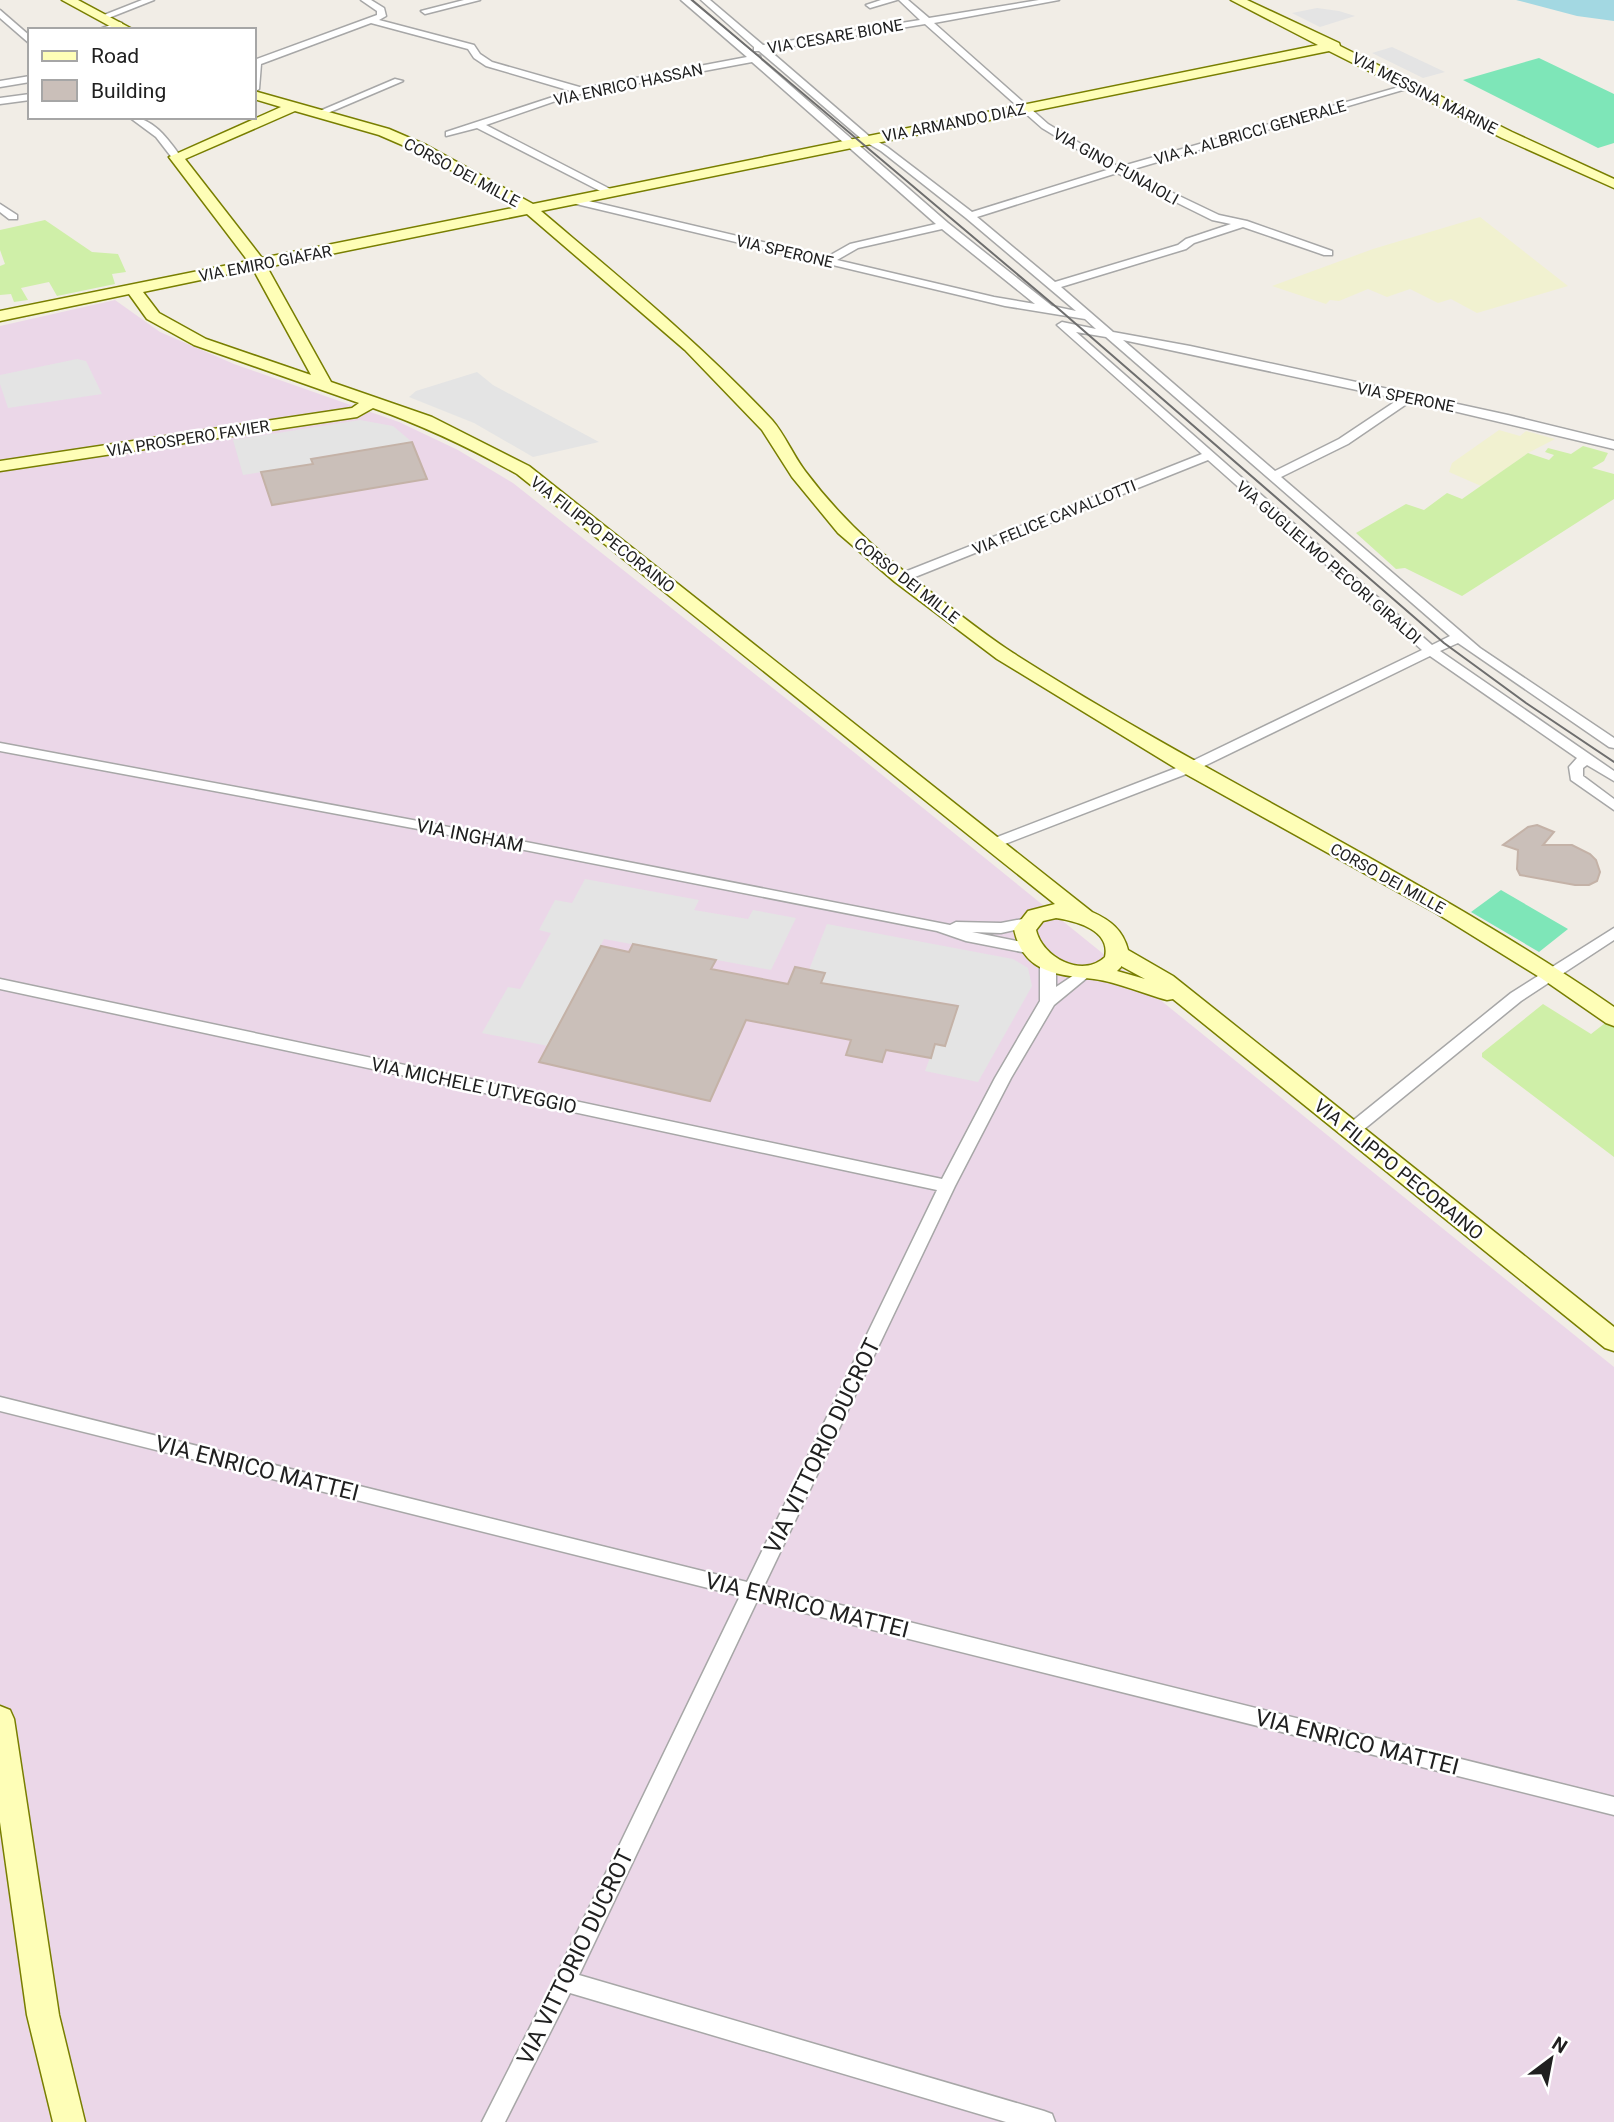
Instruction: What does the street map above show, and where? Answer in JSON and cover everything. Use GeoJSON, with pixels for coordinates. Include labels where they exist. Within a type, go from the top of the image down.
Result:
{"type":"FeatureCollection","features":[{"type":"Feature","properties":{"kind":"street"},"geometry":{"type":"LineString","coordinates":[[68,0],[102,23],[123,27]]}},
{"type":"Feature","properties":{"kind":"street"},"geometry":{"type":"LineString","coordinates":[[102,23],[150,0]]}},
{"type":"Feature","properties":{"kind":"street"},"geometry":{"type":"LineString","coordinates":[[256,71],[257,62],[382,16],[381,10],[365,0]]}},
{"type":"Feature","properties":{"kind":"street"},"geometry":{"type":"LineString","coordinates":[[425,11],[477,0]]}},
{"type":"Feature","properties":{"kind":"street","name":"VIA GUGLIELMO PECORI GIRALDI"},"geometry":{"type":"LineString","coordinates":[[685,0],[852,142],[944,225],[1057,316],[1208,456],[1430,650],[1614,777]]}},
{"type":"Feature","properties":{"kind":"street","name":"VIA GUGLIELMO PECORI GIRALDI"},"geometry":{"type":"LineString","coordinates":[[705,0],[867,139],[884,149],[970,216],[1054,286],[1095,325],[1459,637],[1541,697],[1614,744]]}},
{"type":"Feature","properties":{"kind":"street"},"geometry":{"type":"LineString","coordinates":[[870,5],[893,0]]}},
{"type":"Feature","properties":{"kind":"street","name":"VIA GINO FUNAIOLI"},"geometry":{"type":"LineString","coordinates":[[903,0],[1045,126],[1118,170],[1186,206],[1216,218],[1243,223],[1328,253]]}},
{"type":"Feature","properties":{"kind":"street","name":"VIA CESARE BIONE"},"geometry":{"type":"LineString","coordinates":[[766,52],[926,20],[1055,0]]}},
{"type":"Feature","properties":{"kind":"street","name":"VIA MESSINA MARINE"},"geometry":{"type":"LineString","coordinates":[[1237,0],[1614,184]]}},
{"type":"Feature","properties":{"kind":"street"},"geometry":{"type":"LineString","coordinates":[[0,13],[28,39]]}},
{"type":"Feature","properties":{"kind":"street"},"geometry":{"type":"LineString","coordinates":[[373,21],[471,47],[477,56],[489,64],[582,90]]}},
{"type":"Feature","properties":{"kind":"street","name":"VIA ARMANDO DIAZ"},"geometry":{"type":"LineString","coordinates":[[576,201],[852,142],[1334,46]]}},
{"type":"Feature","properties":{"kind":"street","name":"VIA ENRICO HASSAN"},"geometry":{"type":"LineString","coordinates":[[449,134],[582,90],[766,52]]}},
{"type":"Feature","properties":{"kind":"street"},"geometry":{"type":"LineString","coordinates":[[0,84],[28,79]]}},
{"type":"Feature","properties":{"kind":"street"},"geometry":{"type":"LineString","coordinates":[[320,113],[398,80]]}},
{"type":"Feature","properties":{"kind":"street","name":"VIA A. ALBRICCI GENERALE"},"geometry":{"type":"LineString","coordinates":[[970,216],[1410,85]]}},
{"type":"Feature","properties":{"kind":"street","name":"CORSO DEI MILLE"},"geometry":{"type":"LineString","coordinates":[[256,96],[384,132],[421,148],[523,203],[641,301],[711,367],[769,426],[798,473],[844,529],[901,578],[1004,655],[1189,768],[1444,908],[1612,1014]]}},
{"type":"Feature","properties":{"kind":"street"},"geometry":{"type":"LineString","coordinates":[[0,101],[28,97]]}},
{"type":"Feature","properties":{"kind":"street"},"geometry":{"type":"LineString","coordinates":[[176,157],[293,107]]}},
{"type":"Feature","properties":{"kind":"street"},"geometry":{"type":"LineString","coordinates":[[137,119],[159,135],[258,264],[323,383]]}},
{"type":"Feature","properties":{"kind":"street"},"geometry":{"type":"LineString","coordinates":[[477,124],[610,193]]}},
{"type":"Feature","properties":{"kind":"street","name":"VIA EMIRO GIAFAR"},"geometry":{"type":"LineString","coordinates":[[4,315],[576,201]]}},
{"type":"Feature","properties":{"kind":"street","name":"VIA SPERONE"},"geometry":{"type":"LineString","coordinates":[[576,201],[995,300]]}},
{"type":"Feature","properties":{"kind":"street"},"geometry":{"type":"LineString","coordinates":[[0,207],[13,217]]}},
{"type":"Feature","properties":{"kind":"street"},"geometry":{"type":"LineString","coordinates":[[1054,286],[1182,247],[1190,241],[1243,223]]}},
{"type":"Feature","properties":{"kind":"street"},"geometry":{"type":"LineString","coordinates":[[828,261],[854,246],[944,225]]}},
{"type":"Feature","properties":{"kind":"street","name":"VIA FILIPPO PECORAINO"},"geometry":{"type":"LineString","coordinates":[[132,289],[153,316],[200,342],[373,401],[470,441],[523,470],[1084,917],[1104,929],[1112,936],[1118,954],[1165,981],[1614,1341]]}},
{"type":"Feature","properties":{"kind":"street"},"geometry":{"type":"LineString","coordinates":[[1018,304],[1028,302],[1034,296]]}},
{"type":"Feature","properties":{"kind":"street"},"geometry":{"type":"LineString","coordinates":[[995,300],[1057,316],[1079,330],[1095,325],[1167,346],[1198,351]]}},
{"type":"Feature","properties":{"kind":"street"},"geometry":{"type":"LineString","coordinates":[[995,300],[1198,351]]}},
{"type":"Feature","properties":{"kind":"street"},"geometry":{"type":"LineString","coordinates":[[1143,364],[1146,353],[1167,346]]}},
{"type":"Feature","properties":{"kind":"street","name":"VIA SPERONE"},"geometry":{"type":"LineString","coordinates":[[1198,351],[1614,445]]}},
{"type":"Feature","properties":{"kind":"street"},"geometry":{"type":"LineString","coordinates":[[277,367],[312,362]]}},
{"type":"Feature","properties":{"kind":"street"},"geometry":{"type":"LineString","coordinates":[[1272,477],[1300,465],[1385,417],[1409,397]]}},
{"type":"Feature","properties":{"kind":"street","name":"VIA PROSPERO FAVIER"},"geometry":{"type":"LineString","coordinates":[[0,466],[357,412],[373,401]]}},
{"type":"Feature","properties":{"kind":"street","name":"VIA FELICE CAVALLOTTI"},"geometry":{"type":"LineString","coordinates":[[901,578],[1208,456]]}},
{"type":"Feature","properties":{"kind":"street"},"geometry":{"type":"LineString","coordinates":[[992,844],[1189,768],[1459,637]]}},
{"type":"Feature","properties":{"kind":"street","name":"VIA INGHAM"},"geometry":{"type":"LineString","coordinates":[[0,747],[405,822],[940,927]]}},
{"type":"Feature","properties":{"kind":"street"},"geometry":{"type":"LineString","coordinates":[[1586,758],[1576,767],[1576,777],[1614,806]]}},
{"type":"Feature","properties":{"kind":"street"},"geometry":{"type":"LineString","coordinates":[[1024,869],[1032,920],[1025,937],[1040,956],[1048,1001],[1091,972],[1107,967],[1118,954]]}},
{"type":"Feature","properties":{"kind":"street","name":"VIA FILIPPO PECORAINO"},"geometry":{"type":"LineString","coordinates":[[1032,920],[1056,911],[1084,917]]}},
{"type":"Feature","properties":{"kind":"street"},"geometry":{"type":"LineString","coordinates":[[940,927],[1002,928],[1032,920]]}},
{"type":"Feature","properties":{"kind":"street"},"geometry":{"type":"LineString","coordinates":[[940,927],[1040,956]]}},
{"type":"Feature","properties":{"kind":"street"},"geometry":{"type":"LineString","coordinates":[[1351,1131],[1549,973],[1614,933]]}},
{"type":"Feature","properties":{"kind":"street","name":"VIA FILIPPO PECORAINO"},"geometry":{"type":"LineString","coordinates":[[1040,956],[1184,998]]}},
{"type":"Feature","properties":{"kind":"street","name":"VIA MICHELE UTVEGGIO"},"geometry":{"type":"LineString","coordinates":[[0,984],[947,1186]]}},
{"type":"Feature","properties":{"kind":"street","name":"VIA VITTORIO DUCROT"},"geometry":{"type":"LineString","coordinates":[[493,2122],[565,1981],[947,1186],[1003,1078],[1048,1001]]}},
{"type":"Feature","properties":{"kind":"street","name":"VIA ENRICO MATTEI"},"geometry":{"type":"LineString","coordinates":[[0,1404],[1614,1806]]}},
{"type":"Feature","properties":{"kind":"street"},"geometry":{"type":"LineString","coordinates":[[0,1719],[43,2015],[69,2122]]}},
{"type":"Feature","properties":{"kind":"street"},"geometry":{"type":"LineString","coordinates":[[565,1981],[1044,2122]]}},
{"type":"Feature","properties":{"kind":"shaded area"},"geometry":{"type":"Polygon","coordinates":[[[1317,8],[1355,16],[1320,27],[1292,13],[1317,8]]]}},
{"type":"Feature","properties":{"kind":"shaded area"},"geometry":{"type":"Polygon","coordinates":[[[1392,47],[1445,72],[1423,78],[1372,53],[1392,47]]]}},
{"type":"Feature","properties":{"kind":"shaded area"},"geometry":{"type":"Polygon","coordinates":[[[115,300],[160,332],[234,364],[399,422],[458,450],[513,483],[855,753],[1614,1367],[1614,2122],[0,2122],[0,326],[115,300]]]}},
{"type":"Feature","properties":{"kind":"shaded area"},"geometry":{"type":"Polygon","coordinates":[[[77,359],[86,361],[102,394],[8,408],[0,384],[0,375],[77,359]]]}},
{"type":"Feature","properties":{"kind":"shaded area"},"geometry":{"type":"Polygon","coordinates":[[[477,372],[493,385],[599,442],[533,457],[474,423],[409,397],[416,391],[477,372]]]}},
{"type":"Feature","properties":{"kind":"shaded area"},"geometry":{"type":"Polygon","coordinates":[[[360,420],[393,426],[412,442],[312,458],[313,464],[243,475],[233,440],[360,420]]]}},
{"type":"Feature","properties":{"kind":"shaded area"},"geometry":{"type":"Polygon","coordinates":[[[585,879],[699,900],[694,910],[748,919],[753,910],[796,918],[771,970],[604,939],[548,1046],[482,1033],[508,987],[520,989],[551,933],[539,930],[555,900],[572,903],[585,879]]]}},
{"type":"Feature","properties":{"kind":"shaded area"},"geometry":{"type":"Polygon","coordinates":[[[827,924],[1013,959],[1028,968],[1032,986],[978,1082],[925,1071],[935,1044],[945,1045],[958,1005],[821,983],[825,973],[809,970],[827,924]]]}},
{"type":"Feature","properties":{"kind":"green space"},"geometry":{"type":"Polygon","coordinates":[[[1539,58],[1614,94],[1614,143],[1598,148],[1463,80],[1539,58]]]}},
{"type":"Feature","properties":{"kind":"green space"},"geometry":{"type":"Polygon","coordinates":[[[1480,217],[1568,286],[1477,313],[1451,299],[1438,303],[1410,289],[1387,297],[1368,289],[1339,301],[1330,300],[1326,304],[1272,286],[1373,249],[1480,217]]]}},
{"type":"Feature","properties":{"kind":"green space"},"geometry":{"type":"Polygon","coordinates":[[[45,220],[92,252],[118,254],[126,272],[112,274],[115,284],[57,296],[49,282],[21,288],[28,300],[14,302],[11,294],[0,295],[0,266],[5,264],[0,250],[0,230],[45,220]]]}},
{"type":"Feature","properties":{"kind":"green space"},"geometry":{"type":"Polygon","coordinates":[[[1499,430],[1520,436],[1526,431],[1555,439],[1528,453],[1481,486],[1449,472],[1452,463],[1499,430]]]}},
{"type":"Feature","properties":{"kind":"green space"},"geometry":{"type":"Polygon","coordinates":[[[1583,446],[1608,453],[1604,461],[1592,468],[1614,474],[1614,499],[1462,596],[1405,568],[1396,569],[1356,533],[1406,504],[1424,510],[1447,493],[1462,499],[1528,453],[1549,460],[1554,455],[1545,452],[1548,448],[1571,454],[1583,446]]]}},
{"type":"Feature","properties":{"kind":"green space"},"geometry":{"type":"Polygon","coordinates":[[[1501,890],[1568,929],[1539,952],[1471,912],[1501,890]]]}},
{"type":"Feature","properties":{"kind":"green space"},"geometry":{"type":"Polygon","coordinates":[[[1543,1004],[1591,1034],[1609,1020],[1614,1023],[1614,1157],[1482,1057],[1482,1053],[1543,1004]]]}},
{"type":"Feature","properties":{"kind":"water"},"geometry":{"type":"Polygon","coordinates":[[[1516,0],[1614,0],[1614,21],[1577,16],[1516,0]]]}},
{"type":"Feature","properties":{"kind":"building"},"geometry":{"type":"Polygon","coordinates":[[[412,442],[427,479],[272,505],[261,472],[313,464],[311,459],[412,442]]]}},
{"type":"Feature","properties":{"kind":"building"},"geometry":{"type":"Polygon","coordinates":[[[1537,825],[1554,832],[1543,845],[1572,845],[1590,854],[1596,860],[1600,872],[1597,881],[1589,885],[1575,885],[1520,875],[1517,869],[1518,850],[1503,845],[1528,827],[1537,825]]]}},
{"type":"Feature","properties":{"kind":"building"},"geometry":{"type":"Polygon","coordinates":[[[633,944],[716,960],[711,969],[788,984],[795,967],[825,973],[821,983],[958,1006],[945,1046],[935,1044],[931,1058],[886,1050],[882,1062],[846,1055],[851,1040],[746,1020],[710,1101],[539,1062],[601,946],[629,952],[633,944]]]}},
{"type":"Feature","properties":{"kind":"tram line"},"geometry":{"type":"LineString","coordinates":[[692,0],[1061,311],[1444,643],[1526,703],[1614,762]]}}]}
